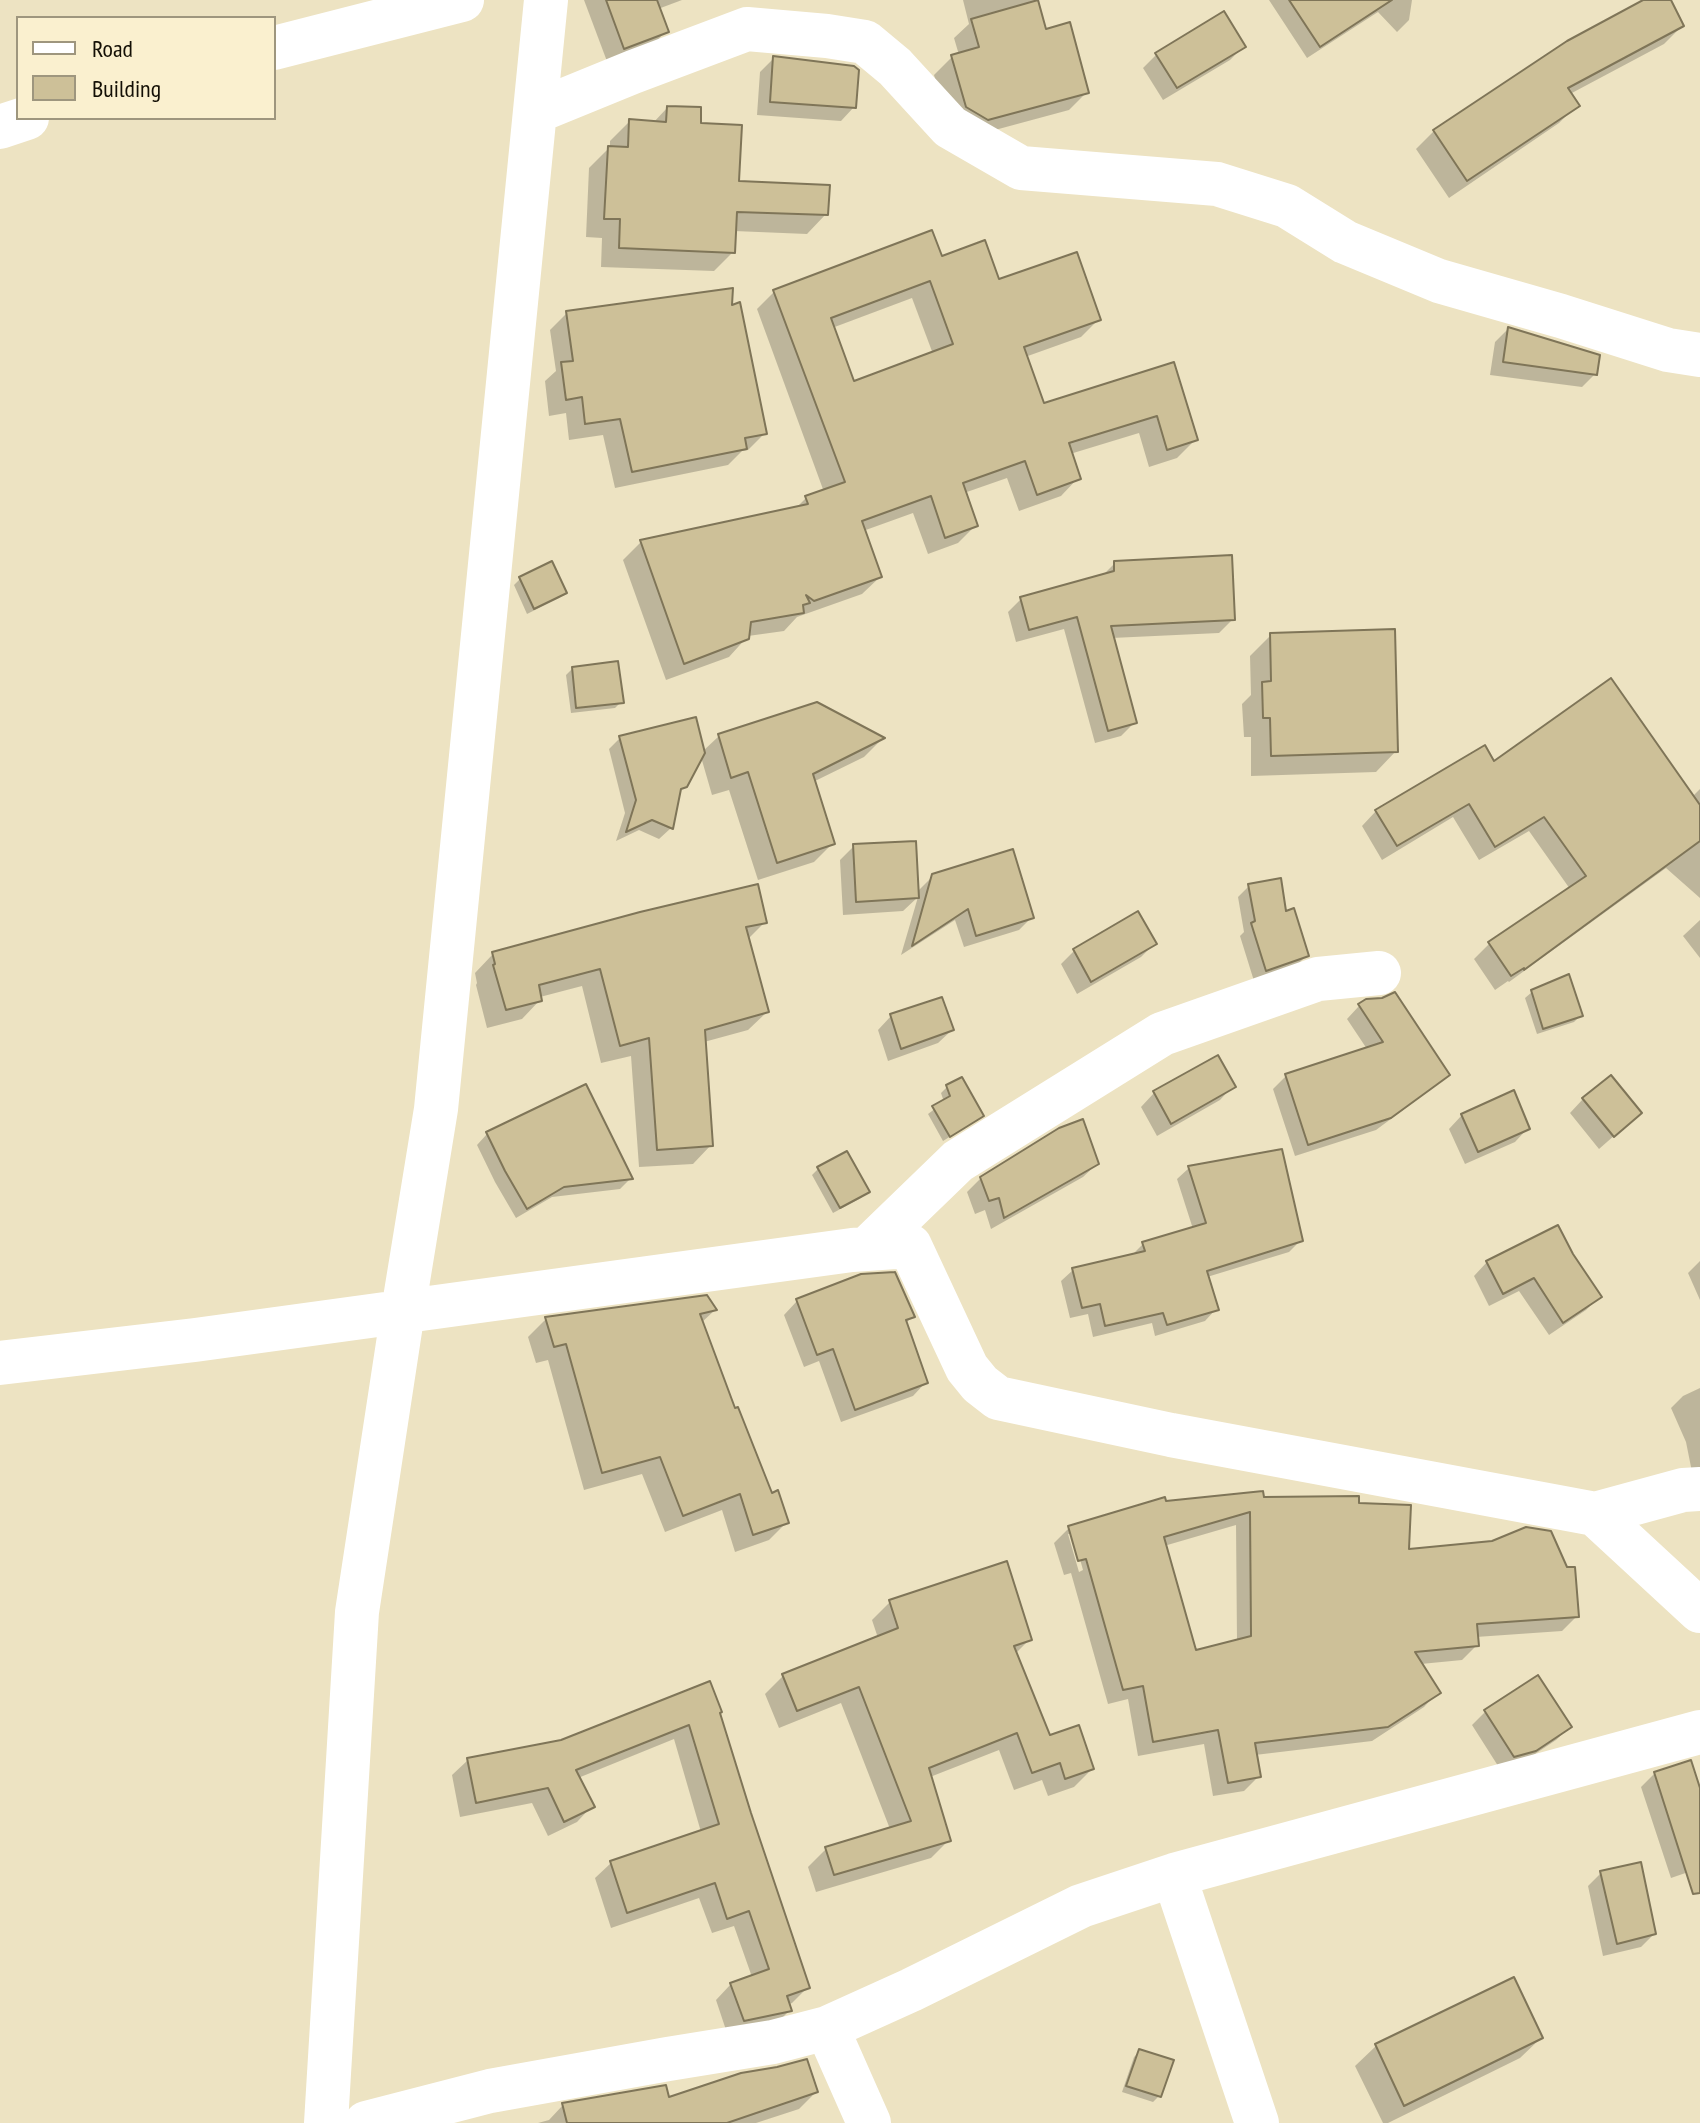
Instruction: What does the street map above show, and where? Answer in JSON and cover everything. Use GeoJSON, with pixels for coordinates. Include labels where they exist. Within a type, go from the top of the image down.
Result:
{"type":"FeatureCollection","features":[{"type":"Feature","properties":{"kind":"street"},"geometry":{"type":"LineString","coordinates":[[276,47],[462,0]]}},
{"type":"Feature","properties":{"kind":"street"},"geometry":{"type":"LineString","coordinates":[[326,2123],[357,1612],[436,1109],[546,0]]}},
{"type":"Feature","properties":{"kind":"street"},"geometry":{"type":"LineString","coordinates":[[535,112],[747,29],[865,42],[895,67],[950,127],[1021,168],[1217,184],[1287,206],[1345,242],[1439,281],[1668,350],[1700,355]]}},
{"type":"Feature","properties":{"kind":"street"},"geometry":{"type":"LineString","coordinates":[[0,127],[21,120]]}},
{"type":"Feature","properties":{"kind":"street"},"geometry":{"type":"LineString","coordinates":[[867,1249],[958,1161],[1162,1034],[1318,979],[1379,973]]}},
{"type":"Feature","properties":{"kind":"street"},"geometry":{"type":"LineString","coordinates":[[0,1363],[195,1340],[867,1249],[910,1246],[967,1368],[980,1384],[998,1398],[1171,1435],[1595,1514],[1683,1490],[1700,1489]]}},
{"type":"Feature","properties":{"kind":"street"},"geometry":{"type":"LineString","coordinates":[[1595,1514],[1700,1611]]}},
{"type":"Feature","properties":{"kind":"street"},"geometry":{"type":"LineString","coordinates":[[366,2123],[490,2091],[773,2042],[827,2028],[1081,1906],[1174,1875],[1700,1732]]}},
{"type":"Feature","properties":{"kind":"street"},"geometry":{"type":"LineString","coordinates":[[1174,1875],[1257,2123]]}},
{"type":"Feature","properties":{"kind":"street"},"geometry":{"type":"LineString","coordinates":[[827,2028],[869,2123]]}},
{"type":"Feature","properties":{"kind":"building"},"geometry":{"type":"Polygon","coordinates":[[[606,0],[657,0],[669,32],[624,49],[606,0]]]}},
{"type":"Feature","properties":{"kind":"building"},"geometry":{"type":"Polygon","coordinates":[[[1038,0],[1046,29],[1070,22],[1089,93],[988,120],[966,107],[951,55],[979,47],[971,19],[1038,0]]]}},
{"type":"Feature","properties":{"kind":"building"},"geometry":{"type":"Polygon","coordinates":[[[1289,0],[1392,0],[1320,47],[1289,0]]]}},
{"type":"Feature","properties":{"kind":"building"},"geometry":{"type":"Polygon","coordinates":[[[1643,0],[1671,0],[1684,26],[1568,88],[1580,106],[1467,181],[1433,130],[1567,41],[1643,0]]]}},
{"type":"Feature","properties":{"kind":"building"},"geometry":{"type":"Polygon","coordinates":[[[1224,11],[1246,47],[1177,88],[1155,53],[1224,11]]]}},
{"type":"Feature","properties":{"kind":"building"},"geometry":{"type":"Polygon","coordinates":[[[773,56],[854,66],[859,70],[856,108],[770,102],[773,56]]]}},
{"type":"Feature","properties":{"kind":"building"},"geometry":{"type":"Polygon","coordinates":[[[667,106],[701,107],[701,123],[742,125],[739,181],[830,185],[828,215],[737,212],[735,253],[619,248],[620,219],[604,219],[608,146],[628,147],[629,119],[666,122],[667,106]]]}},
{"type":"Feature","properties":{"kind":"building"},"geometry":{"type":"Polygon","coordinates":[[[932,230],[942,256],[985,240],[999,279],[1077,252],[1101,320],[1024,347],[1044,403],[1174,362],[1198,440],[1167,450],[1157,416],[1069,443],[1081,479],[1037,495],[1025,461],[963,483],[978,526],[945,538],[931,496],[862,521],[882,577],[814,601],[806,595],[810,603],[803,605],[804,613],[751,622],[749,639],[684,664],[640,540],[808,504],[805,496],[845,482],[773,290],[932,230]],[[930,281],[831,318],[854,381],[953,344],[930,281]]]}},
{"type":"Feature","properties":{"kind":"building"},"geometry":{"type":"Polygon","coordinates":[[[733,288],[732,305],[740,302],[767,434],[745,438],[747,449],[632,472],[620,419],[585,424],[582,397],[566,400],[561,362],[573,361],[566,311],[733,288]]]}},
{"type":"Feature","properties":{"kind":"building"},"geometry":{"type":"Polygon","coordinates":[[[1508,327],[1600,355],[1597,375],[1503,362],[1508,327]]]}},
{"type":"Feature","properties":{"kind":"building"},"geometry":{"type":"Polygon","coordinates":[[[1232,555],[1235,620],[1111,626],[1137,723],[1108,731],[1077,617],[1029,630],[1020,597],[1114,571],[1114,561],[1232,555]]]}},
{"type":"Feature","properties":{"kind":"building"},"geometry":{"type":"Polygon","coordinates":[[[552,561],[567,593],[534,609],[519,577],[552,561]]]}},
{"type":"Feature","properties":{"kind":"building"},"geometry":{"type":"Polygon","coordinates":[[[1395,629],[1398,752],[1271,756],[1270,718],[1263,718],[1262,682],[1271,681],[1270,633],[1395,629]]]}},
{"type":"Feature","properties":{"kind":"building"},"geometry":{"type":"Polygon","coordinates":[[[618,661],[624,703],[576,708],[572,667],[618,661]]]}},
{"type":"Feature","properties":{"kind":"building"},"geometry":{"type":"Polygon","coordinates":[[[1611,678],[1700,805],[1700,841],[1524,970],[1511,976],[1488,942],[1586,876],[1544,817],[1495,847],[1469,804],[1397,846],[1375,810],[1485,745],[1494,761],[1611,678]]]}},
{"type":"Feature","properties":{"kind":"building"},"geometry":{"type":"Polygon","coordinates":[[[817,702],[885,738],[813,774],[835,844],[777,863],[748,772],[731,778],[718,734],[817,702]]]}},
{"type":"Feature","properties":{"kind":"building"},"geometry":{"type":"Polygon","coordinates":[[[696,717],[705,753],[687,787],[681,789],[673,829],[652,820],[626,832],[636,800],[619,736],[696,717]]]}},
{"type":"Feature","properties":{"kind":"building"},"geometry":{"type":"Polygon","coordinates":[[[916,841],[919,898],[856,902],[853,844],[916,841]]]}},
{"type":"Feature","properties":{"kind":"building"},"geometry":{"type":"Polygon","coordinates":[[[1013,849],[1034,918],[976,936],[968,909],[912,946],[932,874],[1013,849]]]}},
{"type":"Feature","properties":{"kind":"building"},"geometry":{"type":"Polygon","coordinates":[[[1281,878],[1286,911],[1294,908],[1309,956],[1266,971],[1251,923],[1255,921],[1248,884],[1281,878]]]}},
{"type":"Feature","properties":{"kind":"building"},"geometry":{"type":"Polygon","coordinates":[[[758,884],[767,923],[746,927],[769,1012],[705,1030],[713,1146],[657,1150],[649,1038],[620,1046],[600,969],[539,985],[542,1001],[506,1010],[492,952],[758,884]]]}},
{"type":"Feature","properties":{"kind":"building"},"geometry":{"type":"Polygon","coordinates":[[[1138,911],[1157,944],[1091,982],[1073,949],[1138,911]]]}},
{"type":"Feature","properties":{"kind":"building"},"geometry":{"type":"Polygon","coordinates":[[[1569,974],[1583,1016],[1543,1029],[1531,990],[1569,974]]]}},
{"type":"Feature","properties":{"kind":"building"},"geometry":{"type":"Polygon","coordinates":[[[1395,992],[1450,1075],[1391,1118],[1308,1145],[1285,1074],[1383,1042],[1358,1004],[1395,992]]]}},
{"type":"Feature","properties":{"kind":"building"},"geometry":{"type":"Polygon","coordinates":[[[942,997],[954,1030],[901,1049],[890,1014],[942,997]]]}},
{"type":"Feature","properties":{"kind":"building"},"geometry":{"type":"Polygon","coordinates":[[[1218,1055],[1236,1087],[1171,1124],[1153,1091],[1218,1055]]]}},
{"type":"Feature","properties":{"kind":"building"},"geometry":{"type":"Polygon","coordinates":[[[1611,1075],[1642,1113],[1614,1137],[1582,1098],[1611,1075]]]}},
{"type":"Feature","properties":{"kind":"building"},"geometry":{"type":"Polygon","coordinates":[[[962,1077],[984,1116],[950,1137],[932,1106],[950,1096],[946,1085],[962,1077]]]}},
{"type":"Feature","properties":{"kind":"building"},"geometry":{"type":"Polygon","coordinates":[[[586,1084],[633,1179],[564,1187],[527,1209],[486,1132],[586,1084]]]}},
{"type":"Feature","properties":{"kind":"building"},"geometry":{"type":"Polygon","coordinates":[[[1514,1090],[1530,1129],[1478,1152],[1461,1114],[1514,1090]]]}},
{"type":"Feature","properties":{"kind":"building"},"geometry":{"type":"Polygon","coordinates":[[[1083,1119],[1099,1164],[1004,1218],[999,1198],[989,1201],[980,1177],[1059,1128],[1083,1119]]]}},
{"type":"Feature","properties":{"kind":"building"},"geometry":{"type":"Polygon","coordinates":[[[1282,1149],[1303,1241],[1207,1271],[1219,1310],[1167,1325],[1163,1313],[1105,1326],[1100,1304],[1082,1308],[1072,1268],[1145,1251],[1142,1242],[1206,1223],[1188,1166],[1282,1149]]]}},
{"type":"Feature","properties":{"kind":"building"},"geometry":{"type":"Polygon","coordinates":[[[847,1151],[870,1192],[840,1208],[817,1167],[847,1151]]]}},
{"type":"Feature","properties":{"kind":"building"},"geometry":{"type":"Polygon","coordinates":[[[1558,1225],[1602,1297],[1563,1323],[1534,1278],[1503,1294],[1486,1261],[1558,1225]]]}},
{"type":"Feature","properties":{"kind":"building"},"geometry":{"type":"Polygon","coordinates":[[[895,1272],[915,1317],[906,1320],[928,1383],[855,1410],[833,1349],[817,1355],[796,1299],[861,1274],[895,1272]]]}},
{"type":"Feature","properties":{"kind":"building"},"geometry":{"type":"Polygon","coordinates":[[[707,1295],[717,1310],[700,1314],[735,1408],[738,1407],[772,1493],[778,1490],[789,1523],[753,1535],[740,1494],[683,1516],[660,1457],[602,1473],[566,1344],[554,1347],[545,1317],[707,1295]]]}},
{"type":"Feature","properties":{"kind":"building"},"geometry":{"type":"Polygon","coordinates":[[[1263,1491],[1264,1497],[1359,1496],[1359,1503],[1411,1505],[1409,1549],[1492,1541],[1526,1527],[1551,1531],[1567,1567],[1575,1567],[1579,1617],[1477,1624],[1479,1646],[1415,1652],[1441,1693],[1388,1727],[1255,1743],[1261,1777],[1228,1783],[1218,1730],[1153,1742],[1143,1686],[1123,1690],[1086,1559],[1078,1561],[1068,1526],[1165,1497],[1166,1501],[1263,1491]],[[1250,1512],[1164,1537],[1196,1650],[1251,1636],[1250,1512]]]}},
{"type":"Feature","properties":{"kind":"building"},"geometry":{"type":"Polygon","coordinates":[[[1007,1561],[1032,1640],[1014,1646],[1050,1735],[1079,1725],[1094,1769],[1065,1779],[1060,1763],[1032,1773],[1017,1733],[929,1768],[951,1841],[834,1875],[825,1847],[911,1821],[859,1687],[797,1711],[782,1674],[898,1628],[889,1600],[1007,1561]]]}},
{"type":"Feature","properties":{"kind":"building"},"geometry":{"type":"Polygon","coordinates":[[[1538,1675],[1572,1727],[1536,1751],[1514,1757],[1484,1710],[1538,1675]]]}},
{"type":"Feature","properties":{"kind":"building"},"geometry":{"type":"Polygon","coordinates":[[[710,1681],[810,1988],[787,1996],[792,2011],[744,2021],[730,1983],[769,1969],[749,1911],[727,1919],[715,1883],[627,1913],[610,1861],[719,1824],[689,1725],[576,1770],[595,1807],[564,1822],[548,1788],[476,1803],[467,1758],[561,1740],[710,1681]]]}},
{"type":"Feature","properties":{"kind":"building"},"geometry":{"type":"Polygon","coordinates":[[[1691,1760],[1700,1788],[1700,1893],[1693,1894],[1654,1772],[1691,1760]]]}},
{"type":"Feature","properties":{"kind":"building"},"geometry":{"type":"Polygon","coordinates":[[[1641,1862],[1656,1934],[1617,1944],[1600,1871],[1641,1862]]]}},
{"type":"Feature","properties":{"kind":"building"},"geometry":{"type":"Polygon","coordinates":[[[1514,1977],[1543,2038],[1404,2106],[1375,2044],[1514,1977]]]}},
{"type":"Feature","properties":{"kind":"building"},"geometry":{"type":"Polygon","coordinates":[[[1139,2049],[1174,2060],[1161,2097],[1126,2086],[1139,2049]]]}},
{"type":"Feature","properties":{"kind":"building"},"geometry":{"type":"Polygon","coordinates":[[[807,2059],[818,2092],[727,2123],[567,2123],[562,2103],[666,2085],[669,2097],[741,2073],[807,2059]]]}}]}
